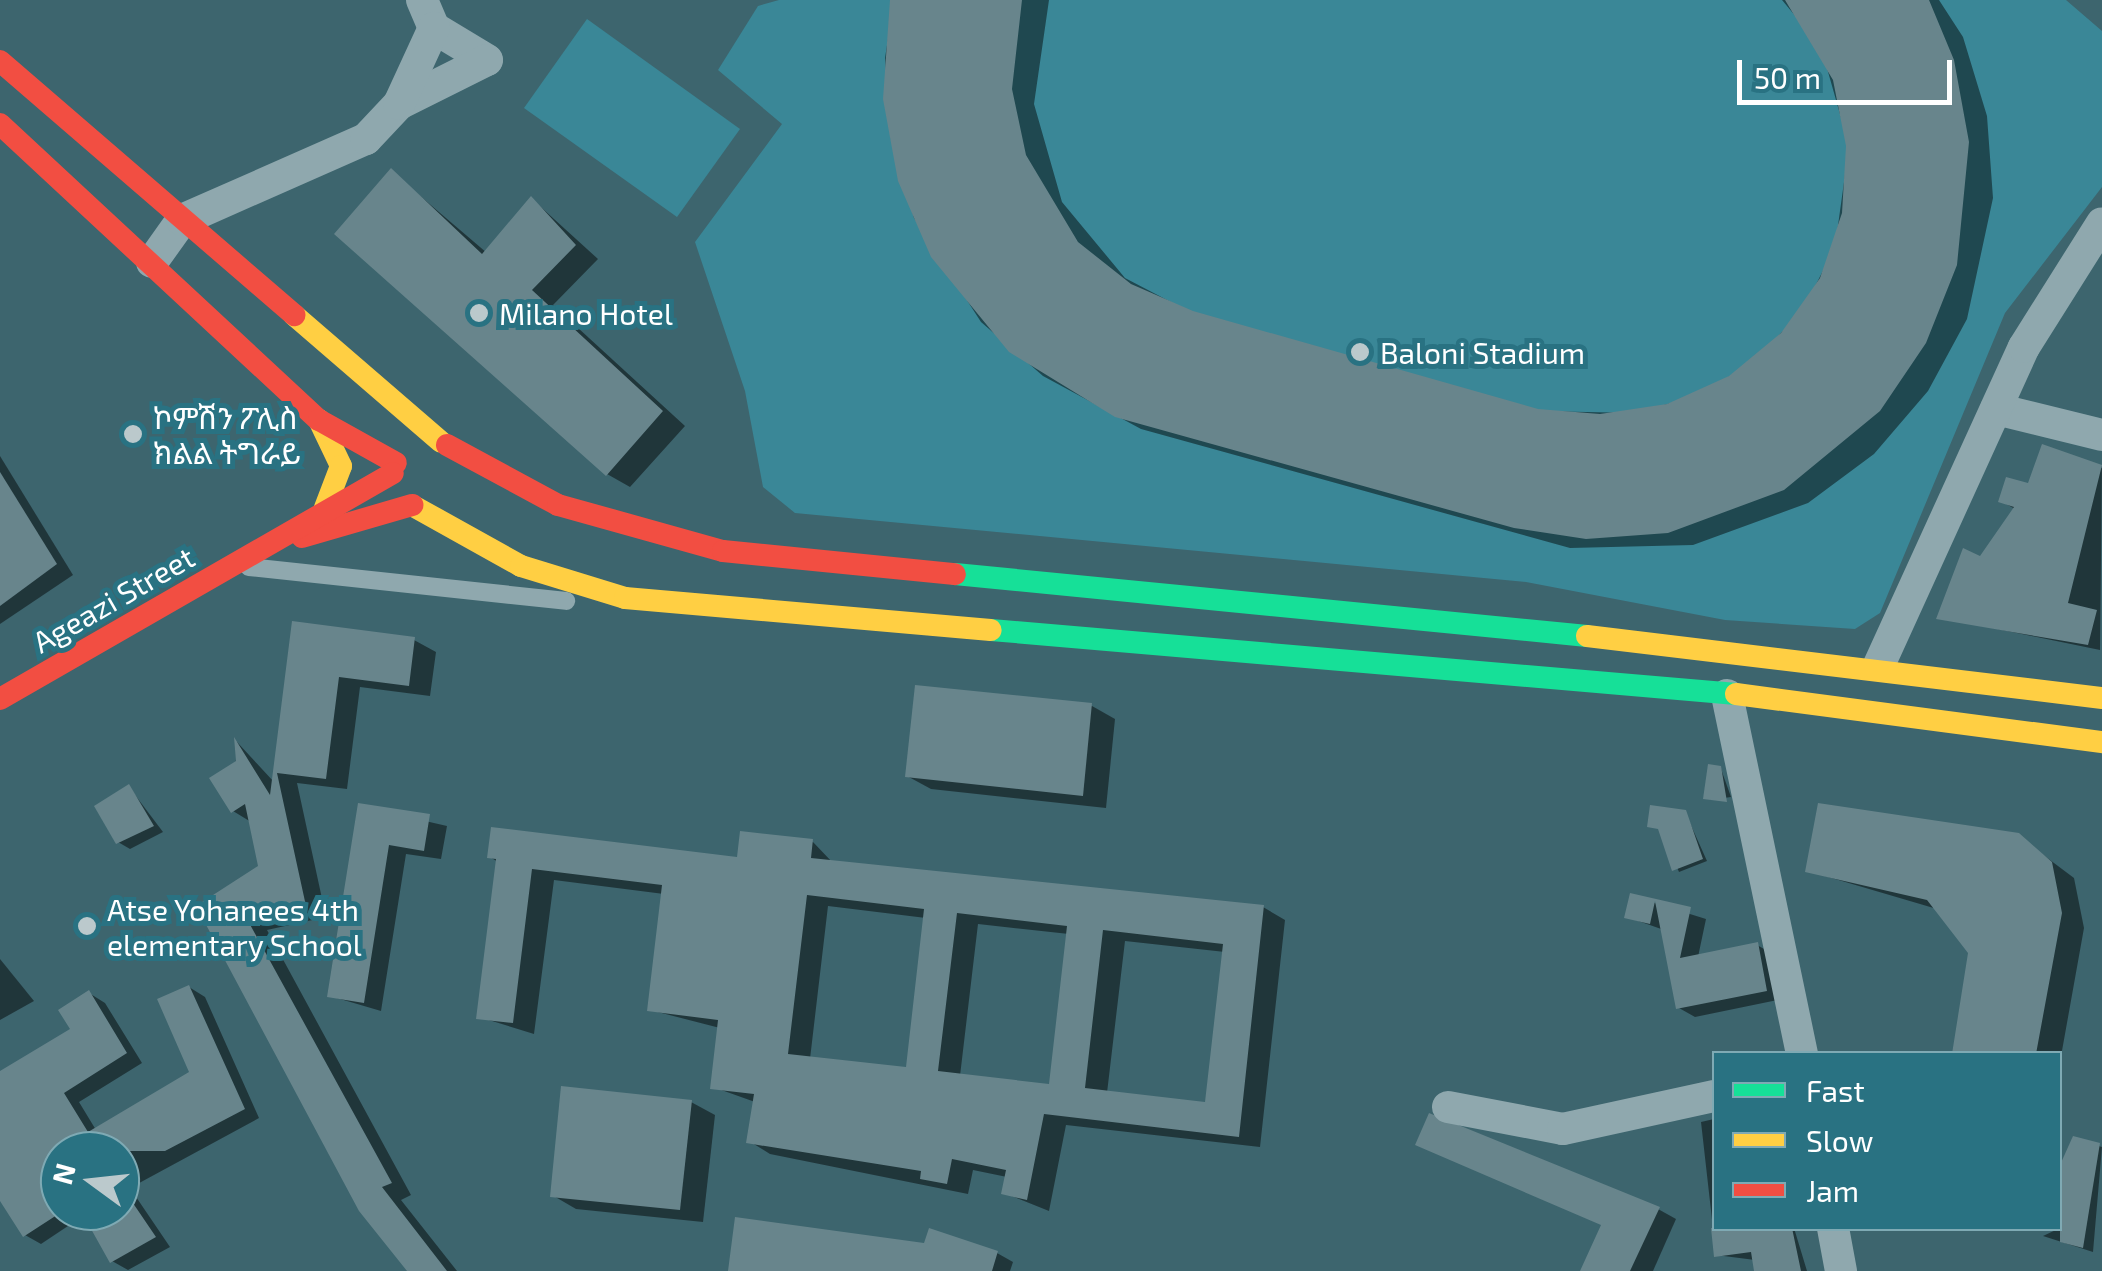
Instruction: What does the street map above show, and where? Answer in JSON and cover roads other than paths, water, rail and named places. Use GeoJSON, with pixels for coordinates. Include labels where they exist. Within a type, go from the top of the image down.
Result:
{"type":"FeatureCollection","features":[{"type":"Feature","properties":{"kind":"main road"},"geometry":{"type":"LineString","coordinates":[[0,61],[444,444],[558,505],[723,552],[1878,665],[2102,698]]}},
{"type":"Feature","properties":{"kind":"main road"},"geometry":{"type":"LineString","coordinates":[[0,124],[319,420],[394,468],[413,506],[521,566],[626,598],[1854,704],[2102,742]]}},
{"type":"Feature","properties":{"kind":"main road"},"geometry":{"type":"LineString","coordinates":[[319,420],[341,466],[325,508]]}},
{"type":"Feature","properties":{"kind":"main road"},"geometry":{"type":"LineString","coordinates":[[256,552],[394,468],[409,446],[444,444]]}},
{"type":"Feature","properties":{"kind":"main road"},"geometry":{"type":"LineString","coordinates":[[256,552],[457,491],[444,444]]}},
{"type":"Feature","properties":{"kind":"main road","name":"Ageazi Street"},"geometry":{"type":"LineString","coordinates":[[0,699],[256,552]]}},
{"type":"Feature","properties":{"kind":"street"},"geometry":{"type":"LineString","coordinates":[[152,262],[182,220],[366,140],[399,104],[487,60],[428,14],[399,104]]}},
{"type":"Feature","properties":{"kind":"street"},"geometry":{"type":"LineString","coordinates":[[1878,665],[1996,408],[2102,223]]}},
{"type":"Feature","properties":{"kind":"street"},"geometry":{"type":"LineString","coordinates":[[1996,408],[2102,435]]}},
{"type":"Feature","properties":{"kind":"street"},"geometry":{"type":"LineString","coordinates":[[1727,696],[1801,1051]]}},
{"type":"Feature","properties":{"kind":"street"},"geometry":{"type":"LineString","coordinates":[[1448,1106],[1563,1128],[1712,1096]]}},
{"type":"Feature","properties":{"kind":"street"},"geometry":{"type":"LineString","coordinates":[[1834,1231],[1841,1271]]}},
{"type":"Feature","properties":{"kind":"lane"},"geometry":{"type":"LineString","coordinates":[[234,565],[502,598],[626,598]]}},
{"type":"Feature","properties":{"kind":"place","name":"Milano Hotel"},"geometry":{"type":"Point","coordinates":[479,313]}},
{"type":"Feature","properties":{"kind":"place","name":"Baloni Stadium"},"geometry":{"type":"Point","coordinates":[1360,352]}},
{"type":"Feature","properties":{"kind":"place","name":"ኮምሽን ፖሊስ ክልል ትግራይ"},"geometry":{"type":"Point","coordinates":[133,434]}},
{"type":"Feature","properties":{"kind":"place","name":"Atse Yohanees 4th elementary School"},"geometry":{"type":"Point","coordinates":[87,926]}}]}
